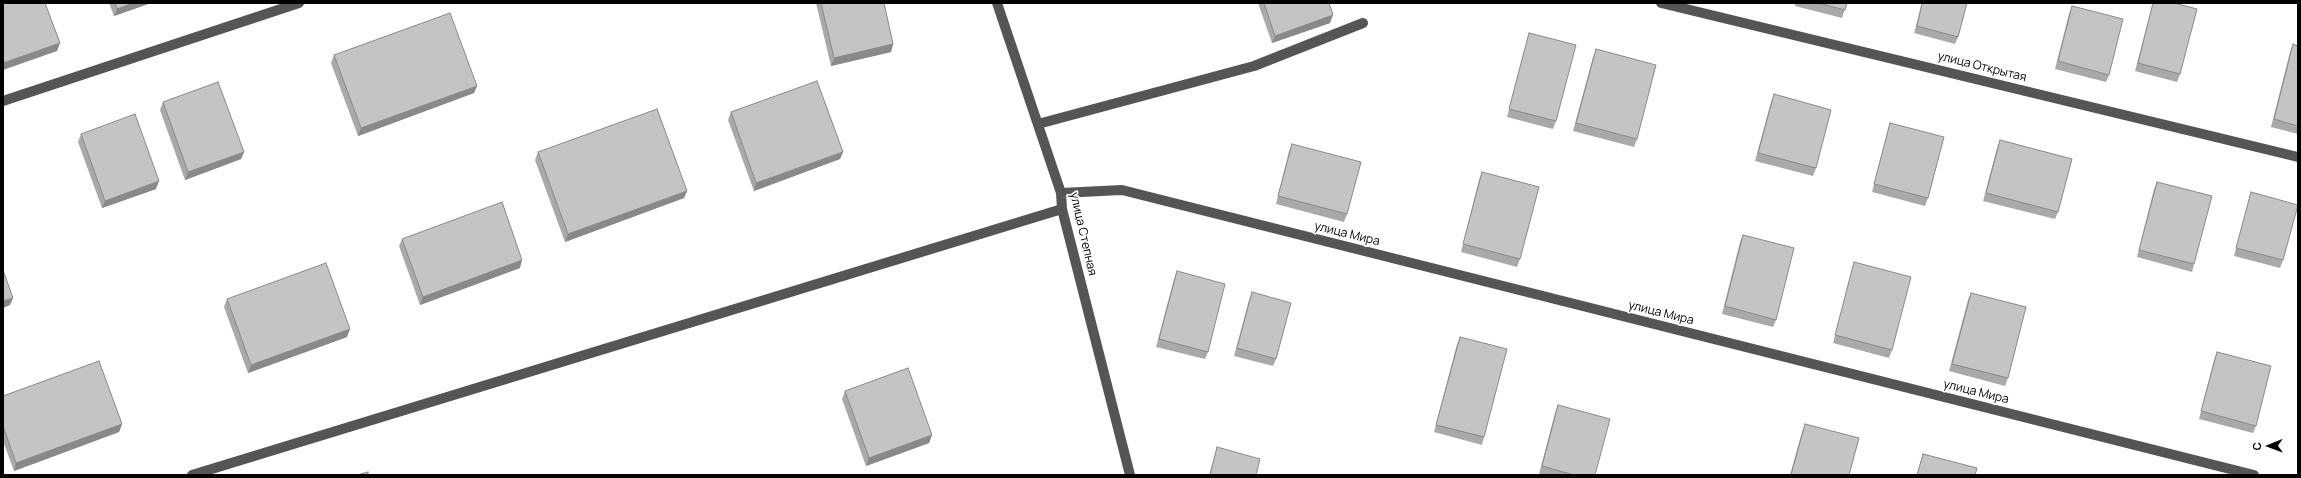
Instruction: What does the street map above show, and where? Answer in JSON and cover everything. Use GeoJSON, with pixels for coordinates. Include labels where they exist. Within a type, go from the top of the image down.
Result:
{"type":"FeatureCollection","features":[{"type":"Feature","properties":{"kind":"street"},"geometry":{"type":"LineString","coordinates":[[3,101],[299,3]]}},
{"type":"Feature","properties":{"kind":"street","name":"улица Степная"},"geometry":{"type":"LineString","coordinates":[[997,3],[1061,193],[1062,209],[1130,475]]}},
{"type":"Feature","properties":{"kind":"street","name":"улица Открытая"},"geometry":{"type":"LineString","coordinates":[[1661,3],[2298,157]]}},
{"type":"Feature","properties":{"kind":"street"},"geometry":{"type":"LineString","coordinates":[[1038,124],[1254,66],[1363,23]]}},
{"type":"Feature","properties":{"kind":"street","name":"улица Мира"},"geometry":{"type":"LineString","coordinates":[[1061,193],[1122,190],[2254,475]]}},
{"type":"Feature","properties":{"kind":"street"},"geometry":{"type":"LineString","coordinates":[[192,475],[1062,209]]}},
{"type":"Feature","properties":{"kind":"building"},"geometry":{"type":"Polygon","coordinates":[[[3,3],[45,3],[60,43],[3,63],[3,3]]]}},
{"type":"Feature","properties":{"kind":"building"},"geometry":{"type":"Polygon","coordinates":[[[115,3],[133,3],[117,9],[115,3]]]}},
{"type":"Feature","properties":{"kind":"building"},"geometry":{"type":"Polygon","coordinates":[[[821,3],[884,3],[893,44],[834,58],[821,3]]]}},
{"type":"Feature","properties":{"kind":"building"},"geometry":{"type":"Polygon","coordinates":[[[1264,3],[1329,3],[1333,15],[1275,36],[1264,3]]]}},
{"type":"Feature","properties":{"kind":"building"},"geometry":{"type":"Polygon","coordinates":[[[1818,3],[1847,3],[1845,10],[1818,3]]]}},
{"type":"Feature","properties":{"kind":"building"},"geometry":{"type":"Polygon","coordinates":[[[1922,3],[1967,3],[1958,37],[1917,26],[1922,3]]]}},
{"type":"Feature","properties":{"kind":"building"},"geometry":{"type":"Polygon","coordinates":[[[2153,3],[2174,3],[2197,9],[2180,74],[2138,63],[2153,3]]]}},
{"type":"Feature","properties":{"kind":"building"},"geometry":{"type":"Polygon","coordinates":[[[2072,6],[2123,19],[2109,75],[2058,61],[2072,6]]]}},
{"type":"Feature","properties":{"kind":"building"},"geometry":{"type":"Polygon","coordinates":[[[450,13],[477,86],[361,128],[334,55],[450,13]]]}},
{"type":"Feature","properties":{"kind":"building"},"geometry":{"type":"Polygon","coordinates":[[[1529,33],[1576,45],[1556,121],[1509,109],[1529,33]]]}},
{"type":"Feature","properties":{"kind":"building"},"geometry":{"type":"Polygon","coordinates":[[[2293,44],[2298,46],[2298,126],[2274,119],[2293,44]]]}},
{"type":"Feature","properties":{"kind":"building"},"geometry":{"type":"Polygon","coordinates":[[[1596,49],[1656,65],[1637,139],[1576,123],[1596,49]]]}},
{"type":"Feature","properties":{"kind":"building"},"geometry":{"type":"Polygon","coordinates":[[[817,81],[843,152],[756,183],[731,112],[817,81]]]}},
{"type":"Feature","properties":{"kind":"building"},"geometry":{"type":"Polygon","coordinates":[[[218,82],[244,152],[188,172],[163,102],[218,82]]]}},
{"type":"Feature","properties":{"kind":"building"},"geometry":{"type":"Polygon","coordinates":[[[1774,94],[1831,110],[1816,168],[1758,153],[1774,94]]]}},
{"type":"Feature","properties":{"kind":"building"},"geometry":{"type":"Polygon","coordinates":[[[657,109],[687,191],[568,234],[538,152],[657,109]]]}},
{"type":"Feature","properties":{"kind":"building"},"geometry":{"type":"Polygon","coordinates":[[[135,114],[159,181],[105,201],[81,134],[135,114]]]}},
{"type":"Feature","properties":{"kind":"building"},"geometry":{"type":"Polygon","coordinates":[[[1890,123],[1944,137],[1928,198],[1874,184],[1890,123]]]}},
{"type":"Feature","properties":{"kind":"building"},"geometry":{"type":"Polygon","coordinates":[[[2000,140],[2072,159],[2058,212],[1986,193],[2000,140]]]}},
{"type":"Feature","properties":{"kind":"building"},"geometry":{"type":"Polygon","coordinates":[[[1292,144],[1361,162],[1347,214],[1278,196],[1292,144]]]}},
{"type":"Feature","properties":{"kind":"building"},"geometry":{"type":"Polygon","coordinates":[[[1482,172],[1539,187],[1520,259],[1463,244],[1482,172]]]}},
{"type":"Feature","properties":{"kind":"building"},"geometry":{"type":"Polygon","coordinates":[[[2157,182],[2212,196],[2194,264],[2139,250],[2157,182]]]}},
{"type":"Feature","properties":{"kind":"building"},"geometry":{"type":"Polygon","coordinates":[[[2251,192],[2298,205],[2283,260],[2236,248],[2251,192]]]}},
{"type":"Feature","properties":{"kind":"building"},"geometry":{"type":"Polygon","coordinates":[[[502,202],[522,260],[423,297],[402,239],[502,202]]]}},
{"type":"Feature","properties":{"kind":"building"},"geometry":{"type":"Polygon","coordinates":[[[1743,235],[1794,248],[1776,320],[1725,306],[1743,235]]]}},
{"type":"Feature","properties":{"kind":"building"},"geometry":{"type":"Polygon","coordinates":[[[1854,262],[1911,277],[1892,350],[1835,335],[1854,262]]]}},
{"type":"Feature","properties":{"kind":"building"},"geometry":{"type":"Polygon","coordinates":[[[326,263],[350,329],[251,365],[227,299],[326,263]]]}},
{"type":"Feature","properties":{"kind":"building"},"geometry":{"type":"Polygon","coordinates":[[[3,270],[13,298],[3,301],[3,270]]]}},
{"type":"Feature","properties":{"kind":"building"},"geometry":{"type":"Polygon","coordinates":[[[1177,271],[1225,284],[1208,352],[1159,339],[1177,271]]]}},
{"type":"Feature","properties":{"kind":"building"},"geometry":{"type":"Polygon","coordinates":[[[1252,292],[1291,303],[1276,359],[1237,348],[1252,292]]]}},
{"type":"Feature","properties":{"kind":"building"},"geometry":{"type":"Polygon","coordinates":[[[1971,293],[2026,307],[2008,378],[1952,364],[1971,293]]]}},
{"type":"Feature","properties":{"kind":"building"},"geometry":{"type":"Polygon","coordinates":[[[1460,337],[1507,349],[1484,437],[1436,425],[1460,337]]]}},
{"type":"Feature","properties":{"kind":"building"},"geometry":{"type":"Polygon","coordinates":[[[2217,352],[2271,366],[2256,426],[2201,411],[2217,352]]]}},
{"type":"Feature","properties":{"kind":"building"},"geometry":{"type":"Polygon","coordinates":[[[99,361],[122,424],[16,463],[3,426],[3,396],[99,361]]]}},
{"type":"Feature","properties":{"kind":"building"},"geometry":{"type":"Polygon","coordinates":[[[908,368],[932,435],[869,458],[845,391],[908,368]]]}},
{"type":"Feature","properties":{"kind":"building"},"geometry":{"type":"Polygon","coordinates":[[[1558,405],[1610,419],[1595,475],[1574,475],[1542,466],[1558,405]]]}},
{"type":"Feature","properties":{"kind":"building"},"geometry":{"type":"Polygon","coordinates":[[[1805,424],[1859,438],[1849,475],[1791,475],[1805,424]]]}},
{"type":"Feature","properties":{"kind":"building"},"geometry":{"type":"Polygon","coordinates":[[[1217,447],[1260,459],[1256,475],[1210,475],[1217,447]]]}},
{"type":"Feature","properties":{"kind":"building"},"geometry":{"type":"Polygon","coordinates":[[[1923,454],[1977,468],[1975,475],[1917,475],[1923,454]]]}},
{"type":"Feature","properties":{"kind":"building"},"geometry":{"type":"Polygon","coordinates":[[[368,472],[368,475],[357,475],[368,472]]]}}]}
